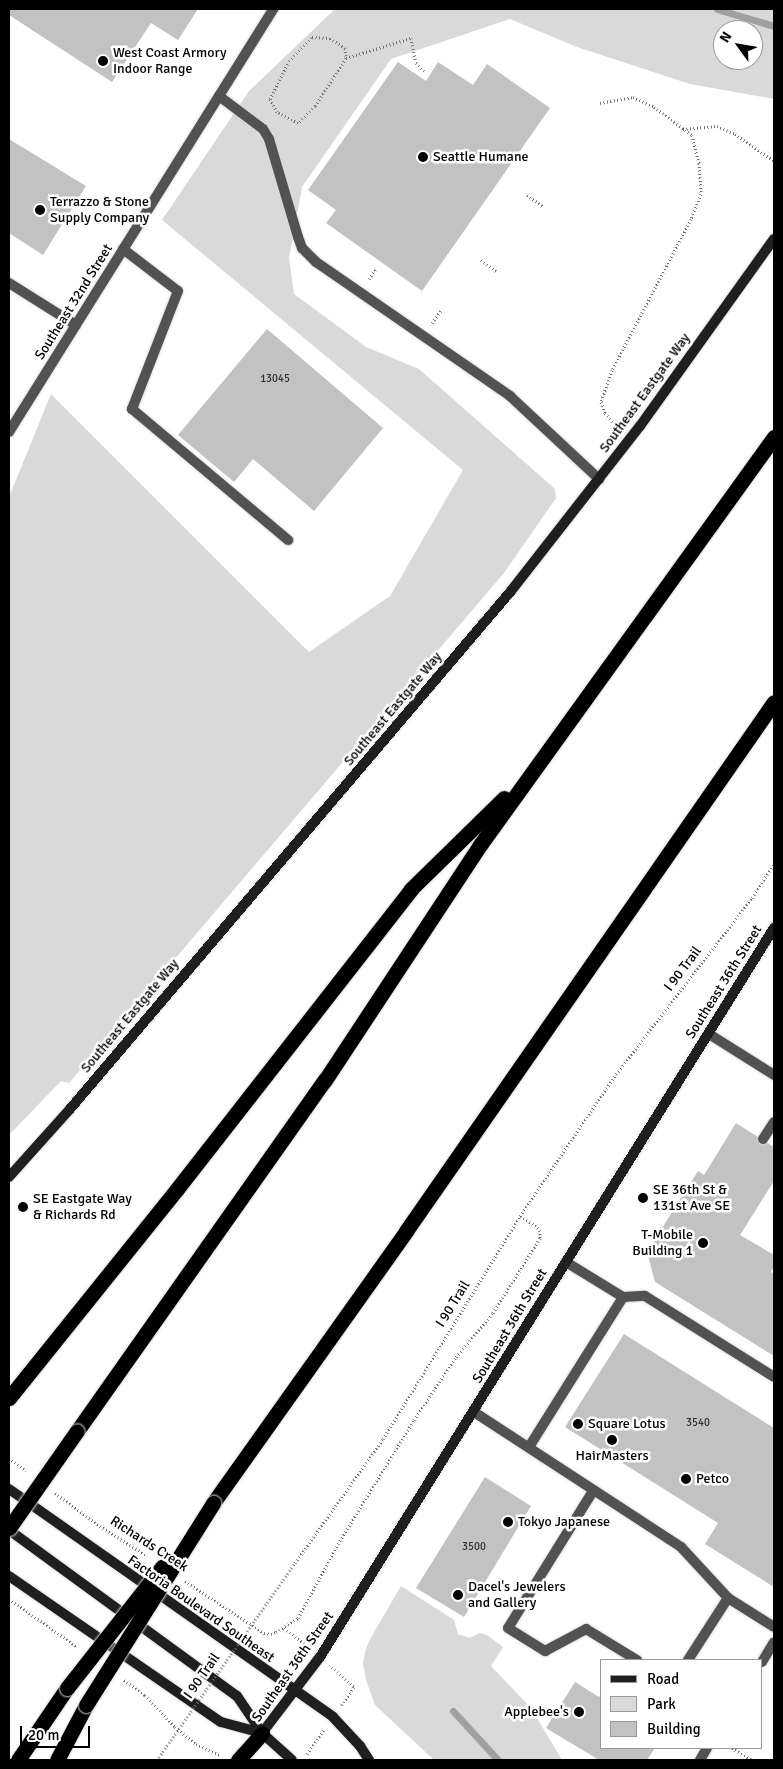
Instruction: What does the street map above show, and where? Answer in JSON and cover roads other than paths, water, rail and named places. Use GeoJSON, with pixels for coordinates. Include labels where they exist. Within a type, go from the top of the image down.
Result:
{"type":"FeatureCollection","features":[{"type":"Feature","properties":{"kind":"highway"},"geometry":{"type":"LineString","coordinates":[[9,1529],[325,1080],[480,845],[774,437]]}},
{"type":"Feature","properties":{"kind":"highway"},"geometry":{"type":"LineString","coordinates":[[57,1760],[86,1705],[213,1504],[406,1232],[774,702]]}},
{"type":"Feature","properties":{"kind":"highway"},"geometry":{"type":"LineString","coordinates":[[11,1395],[183,1181],[412,889],[536,768]]}},
{"type":"Feature","properties":{"kind":"highway"},"geometry":{"type":"LineString","coordinates":[[18,1760],[67,1688],[213,1504]]}},
{"type":"Feature","properties":{"kind":"highway"},"geometry":{"type":"LineString","coordinates":[[238,1760],[262,1734]]}},
{"type":"Feature","properties":{"kind":"main road","name":"Southeast Eastgate Way"},"geometry":{"type":"LineString","coordinates":[[9,1177],[396,728],[511,591],[640,426],[774,239]]}},
{"type":"Feature","properties":{"kind":"main road","name":"Southeast 36th Street"},"geometry":{"type":"LineString","coordinates":[[262,1734],[320,1657],[774,928]]}},
{"type":"Feature","properties":{"kind":"main road","name":"Factoria Boulevard Southeast"},"geometry":{"type":"LineString","coordinates":[[9,1489],[340,1722],[369,1760]]}},
{"type":"Feature","properties":{"kind":"main road"},"geometry":{"type":"LineString","coordinates":[[9,1529],[237,1696],[262,1734],[292,1760]]}},
{"type":"Feature","properties":{"kind":"main road"},"geometry":{"type":"LineString","coordinates":[[9,1576],[221,1722],[262,1734]]}},
{"type":"Feature","properties":{"kind":"lane","name":"Southeast 32nd Street"},"geometry":{"type":"LineString","coordinates":[[9,432],[274,9]]}},
{"type":"Feature","properties":{"kind":"lane"},"geometry":{"type":"LineString","coordinates":[[219,96],[263,129],[269,138],[302,248],[316,262],[510,396],[599,479]]}},
{"type":"Feature","properties":{"kind":"lane"},"geometry":{"type":"LineString","coordinates":[[123,249],[178,290],[132,409],[288,540]]}},
{"type":"Feature","properties":{"kind":"lane"},"geometry":{"type":"LineString","coordinates":[[9,283],[76,325]]}},
{"type":"Feature","properties":{"kind":"lane"},"geometry":{"type":"LineString","coordinates":[[709,1034],[774,1075]]}},
{"type":"Feature","properties":{"kind":"lane"},"geometry":{"type":"LineString","coordinates":[[763,1139],[774,1122]]}},
{"type":"Feature","properties":{"kind":"lane"},"geometry":{"type":"LineString","coordinates":[[566,1262],[623,1298],[645,1296],[774,1377]]}},
{"type":"Feature","properties":{"kind":"lane"},"geometry":{"type":"LineString","coordinates":[[529,1447],[623,1298]]}},
{"type":"Feature","properties":{"kind":"lane"},"geometry":{"type":"LineString","coordinates":[[474,1412],[681,1547],[728,1598],[774,1627]]}},
{"type":"Feature","properties":{"kind":"lane"},"geometry":{"type":"LineString","coordinates":[[593,1490],[508,1628],[545,1651],[586,1629],[635,1659]]}},
{"type":"Feature","properties":{"kind":"lane"},"geometry":{"type":"LineString","coordinates":[[689,1659],[728,1598]]}},
{"type":"Feature","properties":{"kind":"lane"},"geometry":{"type":"LineString","coordinates":[[763,1660],[774,1642]]}},
{"type":"Feature","properties":{"kind":"lane"},"geometry":{"type":"LineString","coordinates":[[700,1760],[707,1749]]}},
{"type":"Feature","properties":{"kind":"waterway"},"geometry":{"type":"LineString","coordinates":[[717,9],[774,26]]}},
{"type":"Feature","properties":{"kind":"waterway","name":"Richards Creek"},"geometry":{"type":"LineString","coordinates":[[453,1711],[498,1760]]}},
{"type":"Feature","properties":{"kind":"place","name":"West Coast Armory Indoor Range"},"geometry":{"type":"Point","coordinates":[103,61]}},
{"type":"Feature","properties":{"kind":"place","name":"Seattle Humane"},"geometry":{"type":"Point","coordinates":[423,157]}},
{"type":"Feature","properties":{"kind":"place","name":"Terrazzo & Stone Supply Company"},"geometry":{"type":"Point","coordinates":[40,210]}},
{"type":"Feature","properties":{"kind":"place","name":"SE 36th St & 131st Ave SE"},"geometry":{"type":"Point","coordinates":[643,1198]}},
{"type":"Feature","properties":{"kind":"place","name":"SE Eastgate Way & Richards Rd"},"geometry":{"type":"Point","coordinates":[23,1207]}},
{"type":"Feature","properties":{"kind":"place","name":"T-Mobile Building 1"},"geometry":{"type":"Point","coordinates":[703,1243]}},
{"type":"Feature","properties":{"kind":"place","name":"Square Lotus"},"geometry":{"type":"Point","coordinates":[578,1424]}},
{"type":"Feature","properties":{"kind":"place","name":"HairMasters"},"geometry":{"type":"Point","coordinates":[612,1440]}},
{"type":"Feature","properties":{"kind":"place","name":"Petco"},"geometry":{"type":"Point","coordinates":[686,1479]}},
{"type":"Feature","properties":{"kind":"place","name":"Tokyo Japanese"},"geometry":{"type":"Point","coordinates":[508,1522]}},
{"type":"Feature","properties":{"kind":"place","name":"Dacel's Jewelers and Gallery"},"geometry":{"type":"Point","coordinates":[458,1595]}},
{"type":"Feature","properties":{"kind":"place","name":"Applebee's"},"geometry":{"type":"Point","coordinates":[579,1712]}}]}
